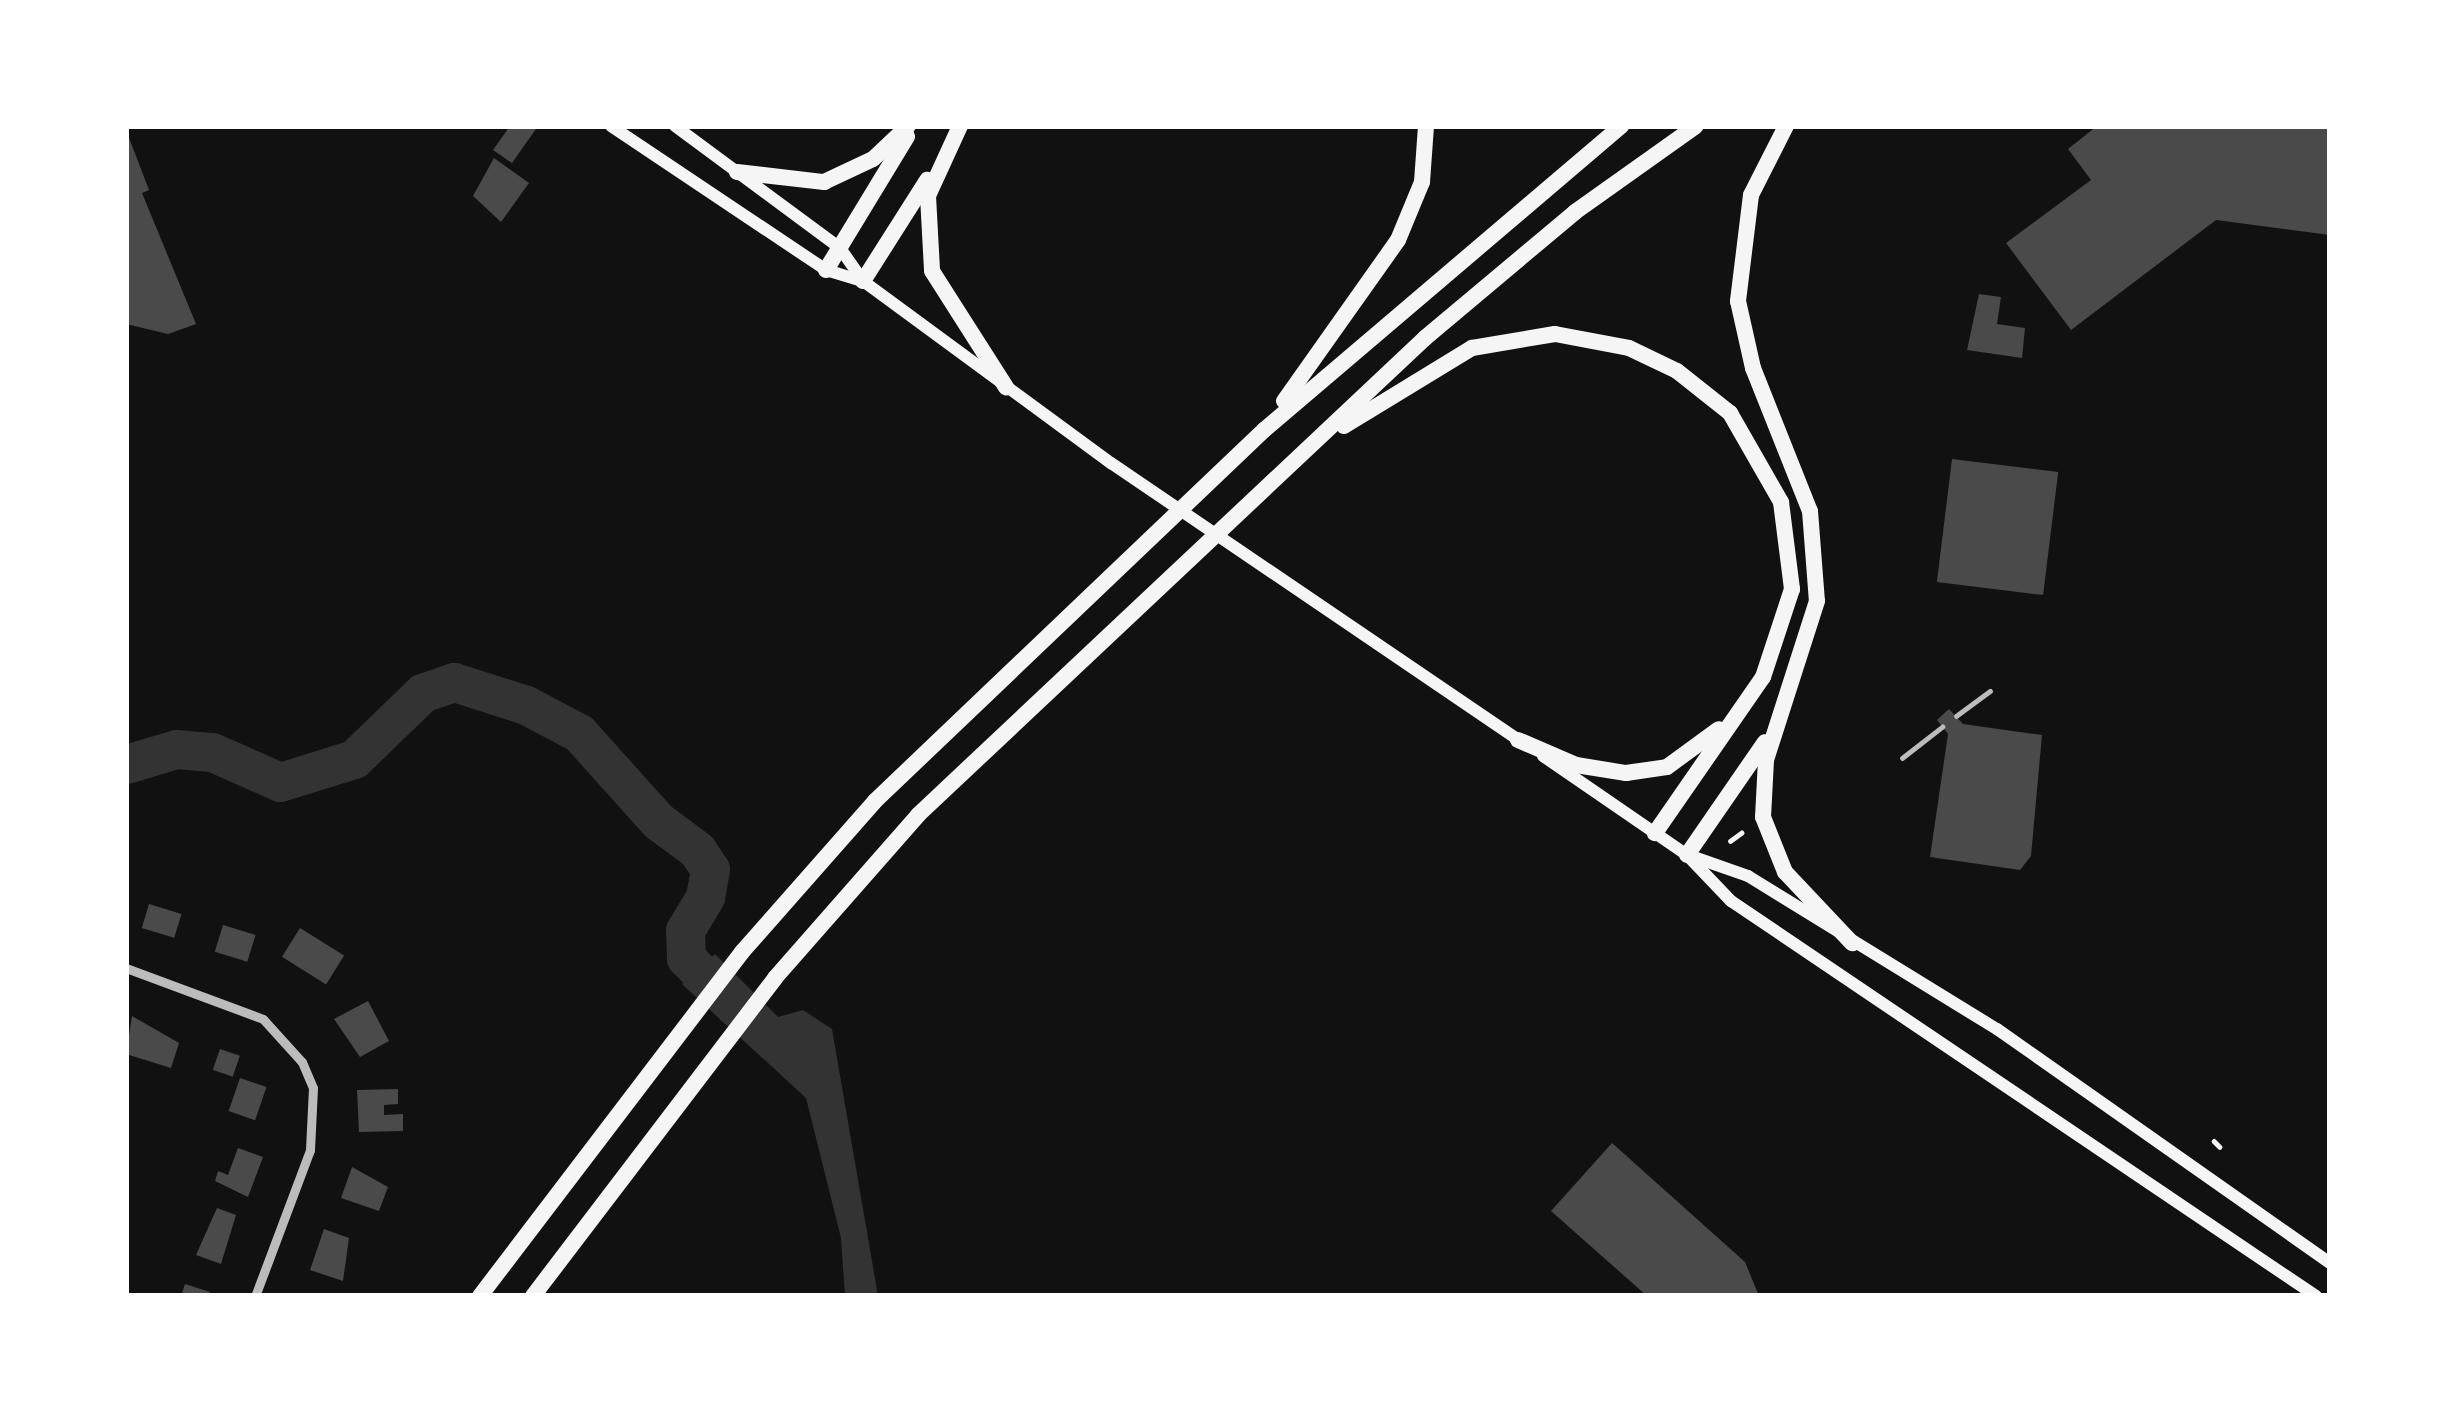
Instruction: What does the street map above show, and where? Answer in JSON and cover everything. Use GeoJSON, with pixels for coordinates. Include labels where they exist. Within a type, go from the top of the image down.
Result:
{"type":"FeatureCollection","features":[{"type":"Feature","properties":{"kind":"highway"},"geometry":{"type":"LineString","coordinates":[[826,270],[911,126]]}},
{"type":"Feature","properties":{"kind":"highway"},"geometry":{"type":"LineString","coordinates":[[737,172],[824,182],[873,159],[911,126]]}},
{"type":"Feature","properties":{"kind":"highway"},"geometry":{"type":"LineString","coordinates":[[863,281],[960,126]]}},
{"type":"Feature","properties":{"kind":"highway"},"geometry":{"type":"LineString","coordinates":[[1264,430],[1398,240],[1422,182],[1426,126]]}},
{"type":"Feature","properties":{"kind":"highway"},"geometry":{"type":"LineString","coordinates":[[480,1296],[742,952],[920,756],[1264,430],[1621,126]]}},
{"type":"Feature","properties":{"kind":"highway"},"geometry":{"type":"LineString","coordinates":[[532,1296],[775,978],[964,769],[1504,269],[1696,126]]}},
{"type":"Feature","properties":{"kind":"highway"},"geometry":{"type":"LineString","coordinates":[[1786,126],[1756,178],[1737,275],[1753,368],[1816,539],[1812,630],[1761,789],[1772,847],[1806,898],[1852,943]]}},
{"type":"Feature","properties":{"kind":"highway"},"geometry":{"type":"LineString","coordinates":[[939,162],[926,221],[932,271],[1006,387]]}},
{"type":"Feature","properties":{"kind":"highway"},"geometry":{"type":"LineString","coordinates":[[1298,457],[1431,367],[1492,342],[1555,334],[1598,340],[1677,370],[1730,413],[1755,446],[1784,516],[1792,589],[1786,619],[1749,698],[1655,833]]}},
{"type":"Feature","properties":{"kind":"highway"},"geometry":{"type":"LineString","coordinates":[[1518,740],[1576,765],[1649,772],[1690,754],[1749,698]]}},
{"type":"Feature","properties":{"kind":"highway"},"geometry":{"type":"LineString","coordinates":[[1687,855],[1780,718]]}},
{"type":"Feature","properties":{"kind":"main road"},"geometry":{"type":"LineString","coordinates":[[611,126],[826,270],[863,281]]}},
{"type":"Feature","properties":{"kind":"main road"},"geometry":{"type":"LineString","coordinates":[[675,126],[840,248],[863,281],[1111,463],[1289,589],[1687,855],[1731,901],[2316,1296]]}},
{"type":"Feature","properties":{"kind":"main road"},"geometry":{"type":"LineString","coordinates":[[1687,855],[1748,876],[2047,1061],[2330,1263]]}},
{"type":"Feature","properties":{"kind":"street"},"geometry":{"type":"LineString","coordinates":[[126,968],[263,1019],[302,1062],[313,1088],[310,1150],[255,1296]]}},
{"type":"Feature","properties":{"kind":"lane"},"geometry":{"type":"LineString","coordinates":[[1956,716],[1990,691]]}},
{"type":"Feature","properties":{"kind":"lane"},"geometry":{"type":"LineString","coordinates":[[1902,758],[1942,727]]}},
{"type":"Feature","properties":{"kind":"path"},"geometry":{"type":"LineString","coordinates":[[1730,841],[1741,833]]}},
{"type":"Feature","properties":{"kind":"shaded area"},"geometry":{"type":"Polygon","coordinates":[[[715,954],[778,1017],[803,1010],[832,1029],[878,1296],[845,1296],[841,1238],[806,1098],[682,984],[715,954]]]}},
{"type":"Feature","properties":{"kind":"building"},"geometry":{"type":"Polygon","coordinates":[[[510,126],[538,126],[512,163],[493,150],[510,126]]]}},
{"type":"Feature","properties":{"kind":"building"},"geometry":{"type":"Polygon","coordinates":[[[2097,126],[2330,126],[2330,235],[2216,220],[2071,330],[2006,243],[2091,180],[2068,149],[2097,126]]]}},
{"type":"Feature","properties":{"kind":"building"},"geometry":{"type":"Polygon","coordinates":[[[126,130],[149,190],[142,193],[196,324],[168,334],[126,324],[126,130]]]}},
{"type":"Feature","properties":{"kind":"building"},"geometry":{"type":"Polygon","coordinates":[[[494,158],[529,183],[501,222],[473,196],[494,158]]]}},
{"type":"Feature","properties":{"kind":"building"},"geometry":{"type":"Polygon","coordinates":[[[1979,294],[2001,297],[1997,324],[2025,328],[2022,358],[1967,350],[1979,294]]]}},
{"type":"Feature","properties":{"kind":"building"},"geometry":{"type":"Polygon","coordinates":[[[1952,459],[2058,472],[2043,595],[1937,582],[1952,459]]]}},
{"type":"Feature","properties":{"kind":"building"},"geometry":{"type":"Polygon","coordinates":[[[1949,709],[1963,724],[2042,735],[2031,856],[2020,870],[1930,857],[1948,734],[1937,720],[1949,709]]]}},
{"type":"Feature","properties":{"kind":"building"},"geometry":{"type":"Polygon","coordinates":[[[149,904],[182,914],[174,938],[142,928],[149,904]]]}},
{"type":"Feature","properties":{"kind":"building"},"geometry":{"type":"Polygon","coordinates":[[[223,925],[256,935],[247,962],[215,952],[223,925]]]}},
{"type":"Feature","properties":{"kind":"building"},"geometry":{"type":"Polygon","coordinates":[[[300,928],[344,956],[326,984],[282,957],[300,928]]]}},
{"type":"Feature","properties":{"kind":"building"},"geometry":{"type":"Polygon","coordinates":[[[368,1001],[389,1041],[360,1057],[334,1019],[368,1001]]]}},
{"type":"Feature","properties":{"kind":"building"},"geometry":{"type":"Polygon","coordinates":[[[132,1016],[179,1043],[171,1068],[126,1054],[132,1016]]]}},
{"type":"Feature","properties":{"kind":"building"},"geometry":{"type":"Polygon","coordinates":[[[220,1049],[240,1056],[233,1077],[213,1070],[220,1049]]]}},
{"type":"Feature","properties":{"kind":"building"},"geometry":{"type":"Polygon","coordinates":[[[240,1078],[266,1087],[255,1120],[229,1111],[240,1078]]]}},
{"type":"Feature","properties":{"kind":"building"},"geometry":{"type":"Polygon","coordinates":[[[398,1089],[398,1104],[384,1105],[384,1115],[403,1114],[403,1131],[359,1132],[357,1090],[398,1089]]]}},
{"type":"Feature","properties":{"kind":"building"},"geometry":{"type":"Polygon","coordinates":[[[1612,1143],[1745,1262],[1759,1296],[1647,1296],[1551,1211],[1612,1143]]]}},
{"type":"Feature","properties":{"kind":"building"},"geometry":{"type":"Polygon","coordinates":[[[238,1148],[263,1157],[248,1197],[215,1181],[218,1171],[228,1175],[238,1148]]]}},
{"type":"Feature","properties":{"kind":"building"},"geometry":{"type":"Polygon","coordinates":[[[352,1167],[388,1187],[379,1211],[341,1198],[352,1167]]]}},
{"type":"Feature","properties":{"kind":"building"},"geometry":{"type":"Polygon","coordinates":[[[217,1208],[236,1215],[221,1264],[196,1255],[217,1208]]]}},
{"type":"Feature","properties":{"kind":"building"},"geometry":{"type":"Polygon","coordinates":[[[324,1229],[349,1238],[343,1281],[310,1270],[324,1229]]]}},
{"type":"Feature","properties":{"kind":"building"},"geometry":{"type":"Polygon","coordinates":[[[185,1284],[210,1292],[209,1296],[181,1296],[185,1284]]]}},
{"type":"Feature","properties":{"kind":"waterway"},"geometry":{"type":"LineString","coordinates":[[126,764],[176,749],[212,752],[280,782],[354,759],[422,693],[454,682],[526,705],[579,733],[658,821],[697,850],[710,869],[705,897],[685,930],[686,958],[734,1006]]}}]}
